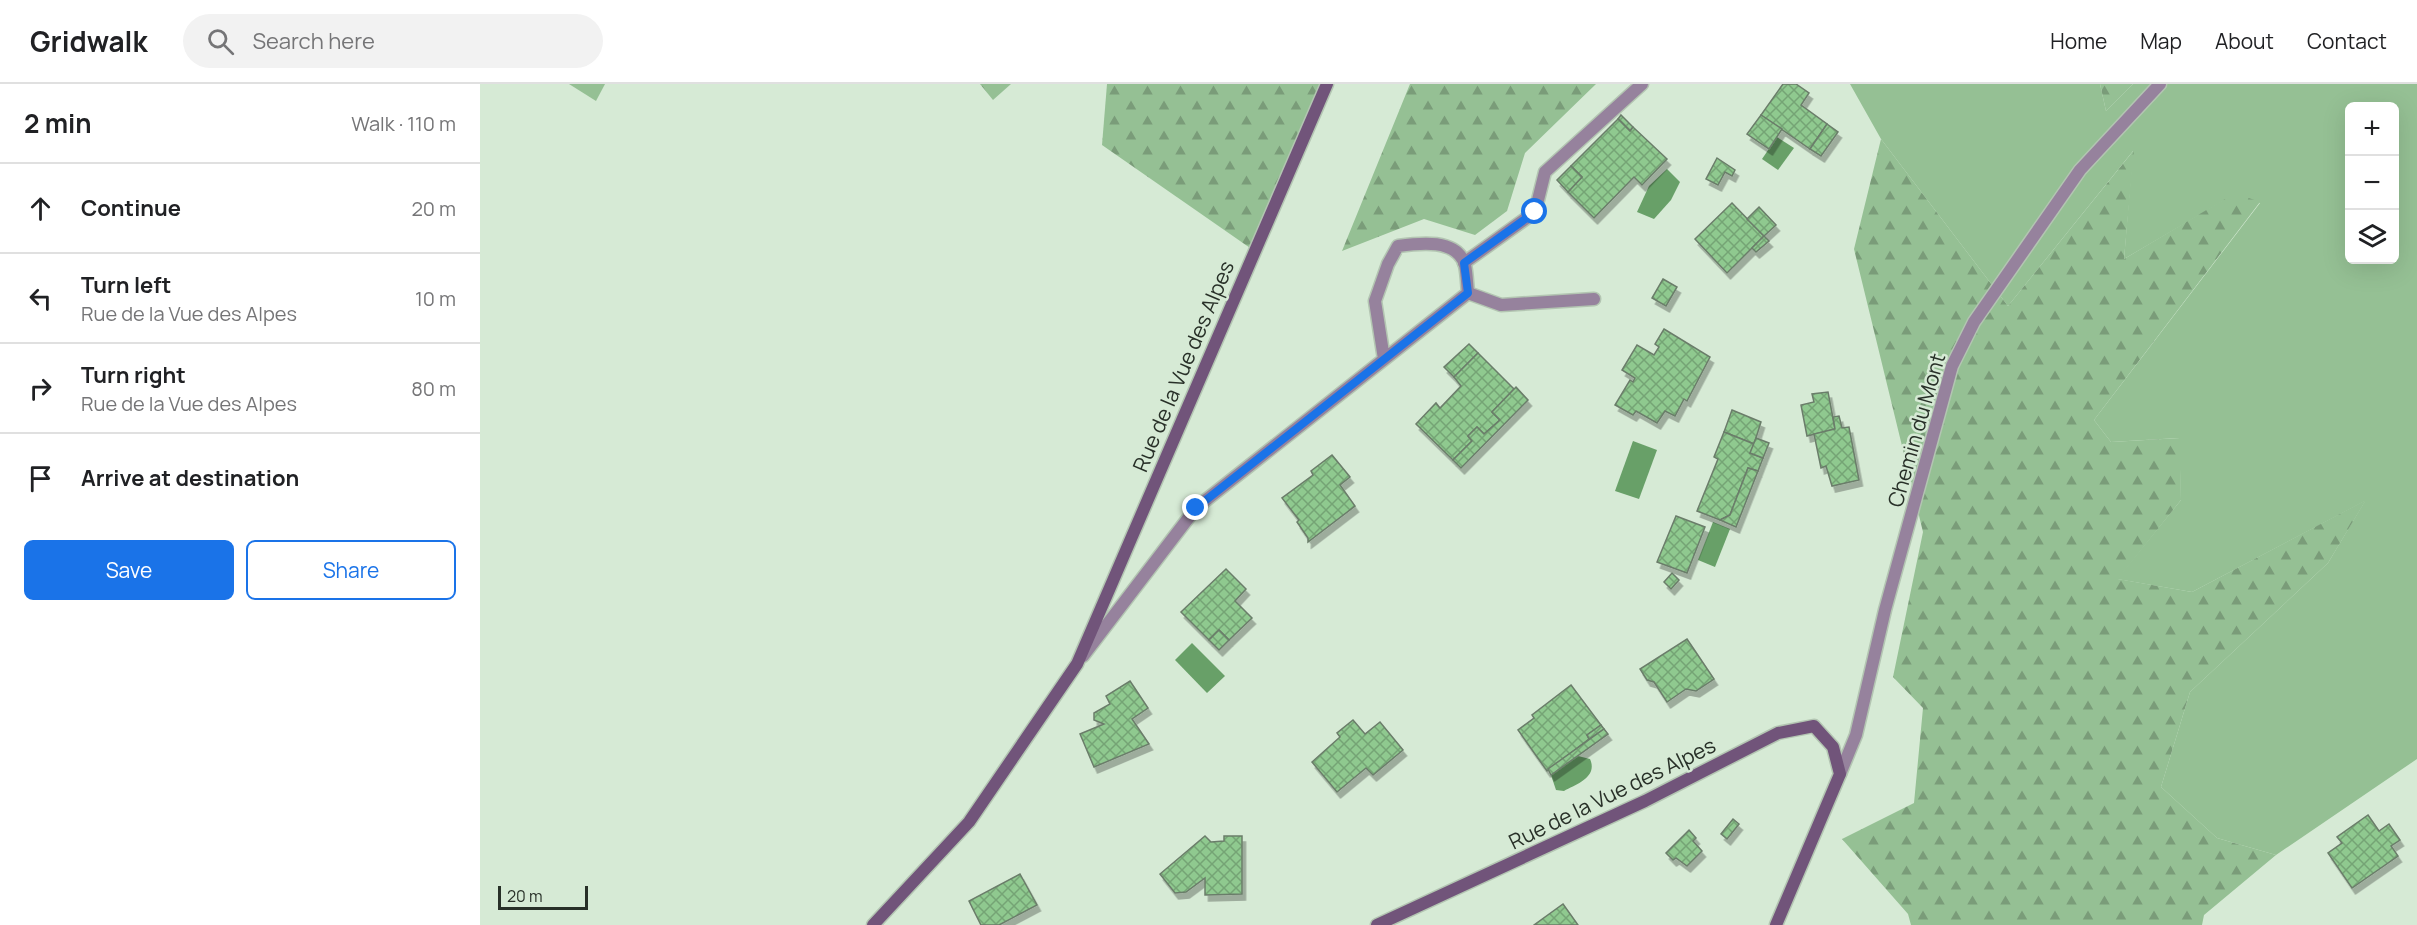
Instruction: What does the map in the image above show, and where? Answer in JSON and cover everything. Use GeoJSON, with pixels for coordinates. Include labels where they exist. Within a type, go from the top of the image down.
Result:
{"type":"FeatureCollection","features":[{"type":"Feature","properties":{"kind":"street","name":"Rue de la Vue des Alpes"},"geometry":{"type":"LineString","coordinates":[[1077,664],[1327,84]]}},
{"type":"Feature","properties":{"kind":"street"},"geometry":{"type":"LineString","coordinates":[[1464,263],[1535,212],[1545,172],[1642,84]]}},
{"type":"Feature","properties":{"kind":"street","name":"Chemin du Mont"},"geometry":{"type":"LineString","coordinates":[[1839,774],[1856,735],[1885,610],[1952,366],[1974,322],[2080,170],[2160,84]]}},
{"type":"Feature","properties":{"kind":"street"},"geometry":{"type":"LineString","coordinates":[[1384,359],[1375,301],[1388,264],[1398,246],[1421,242],[1448,246],[1464,263],[1468,293],[1501,305],[1594,299]]}},
{"type":"Feature","properties":{"kind":"street","name":"Rue de la Vue des Alpes"},"geometry":{"type":"LineString","coordinates":[[873,925],[969,822],[1077,664],[1196,508],[1468,293]]}},
{"type":"Feature","properties":{"kind":"street","name":"Rue de la Vue des Alpes"},"geometry":{"type":"LineString","coordinates":[[1377,925],[1646,801],[1778,733],[1814,726],[1833,747],[1839,774]]}},
{"type":"Feature","properties":{"kind":"street"},"geometry":{"type":"LineString","coordinates":[[1776,925],[1839,774]]}},
{"type":"Feature","properties":{"kind":"green space"},"geometry":{"type":"Polygon","coordinates":[[[569,84],[605,84],[596,101],[569,84]]]}},
{"type":"Feature","properties":{"kind":"green space"},"geometry":{"type":"Polygon","coordinates":[[[980,84],[1011,84],[993,100],[980,84]]]}},
{"type":"Feature","properties":{"kind":"green space"},"geometry":{"type":"Polygon","coordinates":[[[1107,84],[1327,84],[1253,250],[1102,145],[1107,84]]]}},
{"type":"Feature","properties":{"kind":"green space"},"geometry":{"type":"Polygon","coordinates":[[[1410,84],[1596,84],[1525,153],[1507,211],[1475,235],[1424,219],[1342,251],[1410,84]]]}},
{"type":"Feature","properties":{"kind":"green space"},"geometry":{"type":"Polygon","coordinates":[[[1850,84],[2100,84],[2106,111],[2133,84],[2417,84],[2417,759],[2276,855],[2217,838],[2161,787],[2190,692],[2328,563],[2365,501],[2192,592],[2117,579],[2181,500],[2179,438],[2111,442],[2094,420],[2260,203],[2235,194],[2124,259],[2133,151],[2008,306],[1881,139],[1850,84]]]}},
{"type":"Feature","properties":{"kind":"green space"},"geometry":{"type":"Polygon","coordinates":[[[2100,84],[2133,84],[2106,111],[2100,84]]]}},
{"type":"Feature","properties":{"kind":"green space"},"geometry":{"type":"Polygon","coordinates":[[[1881,139],[2008,306],[2134,150],[2124,259],[2235,193],[2260,202],[2094,420],[2111,442],[2180,438],[2181,500],[2118,579],[2192,592],[2366,500],[2328,563],[2190,692],[2161,787],[2217,838],[2276,855],[2204,915],[2202,925],[1911,925],[1908,914],[1842,839],[1914,803],[1923,708],[1893,677],[1923,532],[1854,249],[1881,139]]]}},
{"type":"Feature","properties":{"kind":"shaded area"},"geometry":{"type":"Polygon","coordinates":[[[1777,137],[1794,148],[1778,170],[1762,159],[1777,137]]]}},
{"type":"Feature","properties":{"kind":"shaded area"},"geometry":{"type":"Polygon","coordinates":[[[1667,169],[1680,182],[1671,200],[1654,219],[1637,212],[1649,186],[1667,169]]]}},
{"type":"Feature","properties":{"kind":"shaded area"},"geometry":{"type":"Polygon","coordinates":[[[1633,441],[1657,450],[1639,499],[1615,491],[1633,441]]]}},
{"type":"Feature","properties":{"kind":"shaded area"},"geometry":{"type":"Polygon","coordinates":[[[1713,522],[1730,529],[1715,567],[1698,560],[1713,522]]]}},
{"type":"Feature","properties":{"kind":"shaded area"},"geometry":{"type":"Polygon","coordinates":[[[1192,643],[1225,676],[1207,693],[1175,660],[1192,643]]]}},
{"type":"Feature","properties":{"kind":"shaded area"},"geometry":{"type":"Polygon","coordinates":[[[1578,756],[1590,759],[1592,765],[1589,775],[1580,783],[1564,791],[1556,790],[1551,775],[1578,756]]]}},
{"type":"Feature","properties":{"kind":"building"},"geometry":{"type":"Polygon","coordinates":[[[1783,84],[1796,84],[1809,93],[1801,105],[1827,124],[1810,149],[1761,115],[1783,84]]]}},
{"type":"Feature","properties":{"kind":"building"},"geometry":{"type":"Polygon","coordinates":[[[1621,115],[1633,127],[1630,131],[1618,119],[1621,115]]]}},
{"type":"Feature","properties":{"kind":"building"},"geometry":{"type":"Polygon","coordinates":[[[1761,115],[1782,129],[1769,149],[1747,134],[1761,115]]]}},
{"type":"Feature","properties":{"kind":"building"},"geometry":{"type":"Polygon","coordinates":[[[1618,119],[1630,131],[1633,127],[1667,159],[1642,185],[1634,177],[1594,218],[1568,192],[1582,177],[1571,166],[1618,119]]]}},
{"type":"Feature","properties":{"kind":"building"},"geometry":{"type":"Polygon","coordinates":[[[1827,124],[1838,132],[1821,156],[1810,149],[1827,124]]]}},
{"type":"Feature","properties":{"kind":"building"},"geometry":{"type":"Polygon","coordinates":[[[1717,158],[1735,170],[1732,176],[1725,172],[1718,185],[1706,179],[1717,158]]]}},
{"type":"Feature","properties":{"kind":"building"},"geometry":{"type":"Polygon","coordinates":[[[1571,166],[1582,177],[1568,192],[1557,180],[1571,166]]]}},
{"type":"Feature","properties":{"kind":"building"},"geometry":{"type":"Polygon","coordinates":[[[1732,203],[1764,236],[1727,273],[1695,239],[1732,203]]]}},
{"type":"Feature","properties":{"kind":"building"},"geometry":{"type":"Polygon","coordinates":[[[1759,207],[1776,225],[1764,236],[1747,219],[1759,207]]]}},
{"type":"Feature","properties":{"kind":"building"},"geometry":{"type":"Polygon","coordinates":[[[1764,236],[1769,241],[1756,252],[1752,248],[1764,236]]]}},
{"type":"Feature","properties":{"kind":"building"},"geometry":{"type":"Polygon","coordinates":[[[1663,279],[1677,287],[1666,306],[1652,298],[1663,279]]]}},
{"type":"Feature","properties":{"kind":"building"},"geometry":{"type":"Polygon","coordinates":[[[1664,329],[1710,357],[1687,401],[1684,399],[1675,416],[1665,411],[1657,423],[1636,411],[1633,415],[1615,405],[1630,380],[1633,382],[1635,378],[1622,370],[1637,345],[1654,355],[1659,347],[1655,344],[1664,329]]]}},
{"type":"Feature","properties":{"kind":"building"},"geometry":{"type":"Polygon","coordinates":[[[1469,344],[1478,353],[1454,377],[1444,367],[1469,344]]]}},
{"type":"Feature","properties":{"kind":"building"},"geometry":{"type":"Polygon","coordinates":[[[1478,353],[1514,389],[1492,412],[1500,420],[1484,434],[1477,427],[1468,436],[1472,441],[1453,460],[1416,424],[1436,403],[1440,408],[1461,386],[1454,377],[1478,353]]]}},
{"type":"Feature","properties":{"kind":"building"},"geometry":{"type":"Polygon","coordinates":[[[1516,387],[1528,400],[1461,468],[1453,460],[1472,441],[1468,436],[1477,427],[1484,434],[1500,420],[1492,412],[1516,387]]]}},
{"type":"Feature","properties":{"kind":"building"},"geometry":{"type":"Polygon","coordinates":[[[1828,392],[1835,429],[1807,436],[1801,405],[1814,402],[1812,394],[1828,392]]]}},
{"type":"Feature","properties":{"kind":"building"},"geometry":{"type":"Polygon","coordinates":[[[1732,410],[1761,422],[1754,444],[1724,432],[1732,410]]]}},
{"type":"Feature","properties":{"kind":"building"},"geometry":{"type":"Polygon","coordinates":[[[1839,416],[1842,428],[1849,427],[1859,480],[1832,486],[1826,466],[1821,468],[1814,434],[1835,429],[1833,417],[1839,416]]]}},
{"type":"Feature","properties":{"kind":"building"},"geometry":{"type":"Polygon","coordinates":[[[1724,432],[1754,444],[1750,453],[1763,458],[1758,471],[1748,468],[1730,515],[1720,520],[1697,511],[1718,459],[1714,457],[1724,432]]]}},
{"type":"Feature","properties":{"kind":"building"},"geometry":{"type":"Polygon","coordinates":[[[1756,438],[1769,443],[1763,458],[1750,453],[1756,438]]]}},
{"type":"Feature","properties":{"kind":"building"},"geometry":{"type":"Polygon","coordinates":[[[1332,455],[1350,477],[1340,485],[1355,506],[1308,542],[1308,538],[1297,522],[1299,520],[1282,498],[1313,475],[1311,471],[1332,455]]]}},
{"type":"Feature","properties":{"kind":"building"},"geometry":{"type":"Polygon","coordinates":[[[1748,468],[1758,471],[1736,527],[1720,520],[1730,515],[1748,468]]]}},
{"type":"Feature","properties":{"kind":"building"},"geometry":{"type":"Polygon","coordinates":[[[1676,516],[1705,527],[1687,573],[1657,562],[1676,516]]]}},
{"type":"Feature","properties":{"kind":"building"},"geometry":{"type":"Polygon","coordinates":[[[1226,569],[1246,589],[1235,601],[1252,618],[1229,640],[1219,630],[1209,640],[1181,612],[1226,569]]]}},
{"type":"Feature","properties":{"kind":"building"},"geometry":{"type":"Polygon","coordinates":[[[1672,573],[1679,580],[1671,589],[1664,582],[1672,573]]]}},
{"type":"Feature","properties":{"kind":"building"},"geometry":{"type":"Polygon","coordinates":[[[1219,630],[1229,640],[1219,650],[1209,640],[1219,630]]]}},
{"type":"Feature","properties":{"kind":"building"},"geometry":{"type":"Polygon","coordinates":[[[1687,639],[1714,679],[1696,691],[1686,689],[1667,702],[1654,682],[1647,680],[1640,669],[1687,639]]]}},
{"type":"Feature","properties":{"kind":"building"},"geometry":{"type":"Polygon","coordinates":[[[1130,681],[1148,708],[1132,719],[1149,744],[1094,767],[1080,734],[1104,724],[1094,720],[1094,713],[1110,704],[1106,696],[1130,681]]]}},
{"type":"Feature","properties":{"kind":"building"},"geometry":{"type":"Polygon","coordinates":[[[1571,685],[1601,725],[1587,735],[1589,739],[1547,771],[1518,730],[1534,718],[1532,715],[1571,685]]]}},
{"type":"Feature","properties":{"kind":"building"},"geometry":{"type":"Polygon","coordinates":[[[1353,720],[1365,734],[1380,722],[1403,750],[1373,775],[1366,768],[1337,792],[1312,762],[1340,737],[1337,733],[1353,720]]]}},
{"type":"Feature","properties":{"kind":"building"},"geometry":{"type":"Polygon","coordinates":[[[1601,725],[1604,729],[1589,739],[1587,735],[1601,725]]]}},
{"type":"Feature","properties":{"kind":"building"},"geometry":{"type":"Polygon","coordinates":[[[1604,729],[1608,734],[1551,775],[1548,769],[1604,729]]]}},
{"type":"Feature","properties":{"kind":"building"},"geometry":{"type":"Polygon","coordinates":[[[2368,815],[2379,831],[2389,824],[2400,840],[2391,846],[2398,856],[2352,888],[2328,853],[2342,843],[2337,837],[2368,815]]]}},
{"type":"Feature","properties":{"kind":"building"},"geometry":{"type":"Polygon","coordinates":[[[1733,819],[1739,824],[1727,839],[1721,834],[1733,819]]]}},
{"type":"Feature","properties":{"kind":"building"},"geometry":{"type":"Polygon","coordinates":[[[1689,830],[1696,838],[1693,841],[1702,851],[1687,866],[1676,858],[1673,860],[1666,853],[1689,830]]]}},
{"type":"Feature","properties":{"kind":"building"},"geometry":{"type":"Polygon","coordinates":[[[1205,836],[1211,842],[1224,841],[1224,836],[1242,836],[1242,894],[1205,895],[1205,878],[1186,892],[1175,893],[1160,874],[1205,836]]]}},
{"type":"Feature","properties":{"kind":"building"},"geometry":{"type":"Polygon","coordinates":[[[1020,874],[1037,905],[999,925],[981,925],[969,901],[1020,874]]]}},
{"type":"Feature","properties":{"kind":"building"},"geometry":{"type":"Polygon","coordinates":[[[1563,904],[1578,925],[1534,925],[1563,904]]]}},
{"type":"Feature","properties":{"kind":"route"},"geometry":{"type":"LineString","coordinates":[[1196,508],[1468,293],[1464,263],[1535,212]]}}]}
